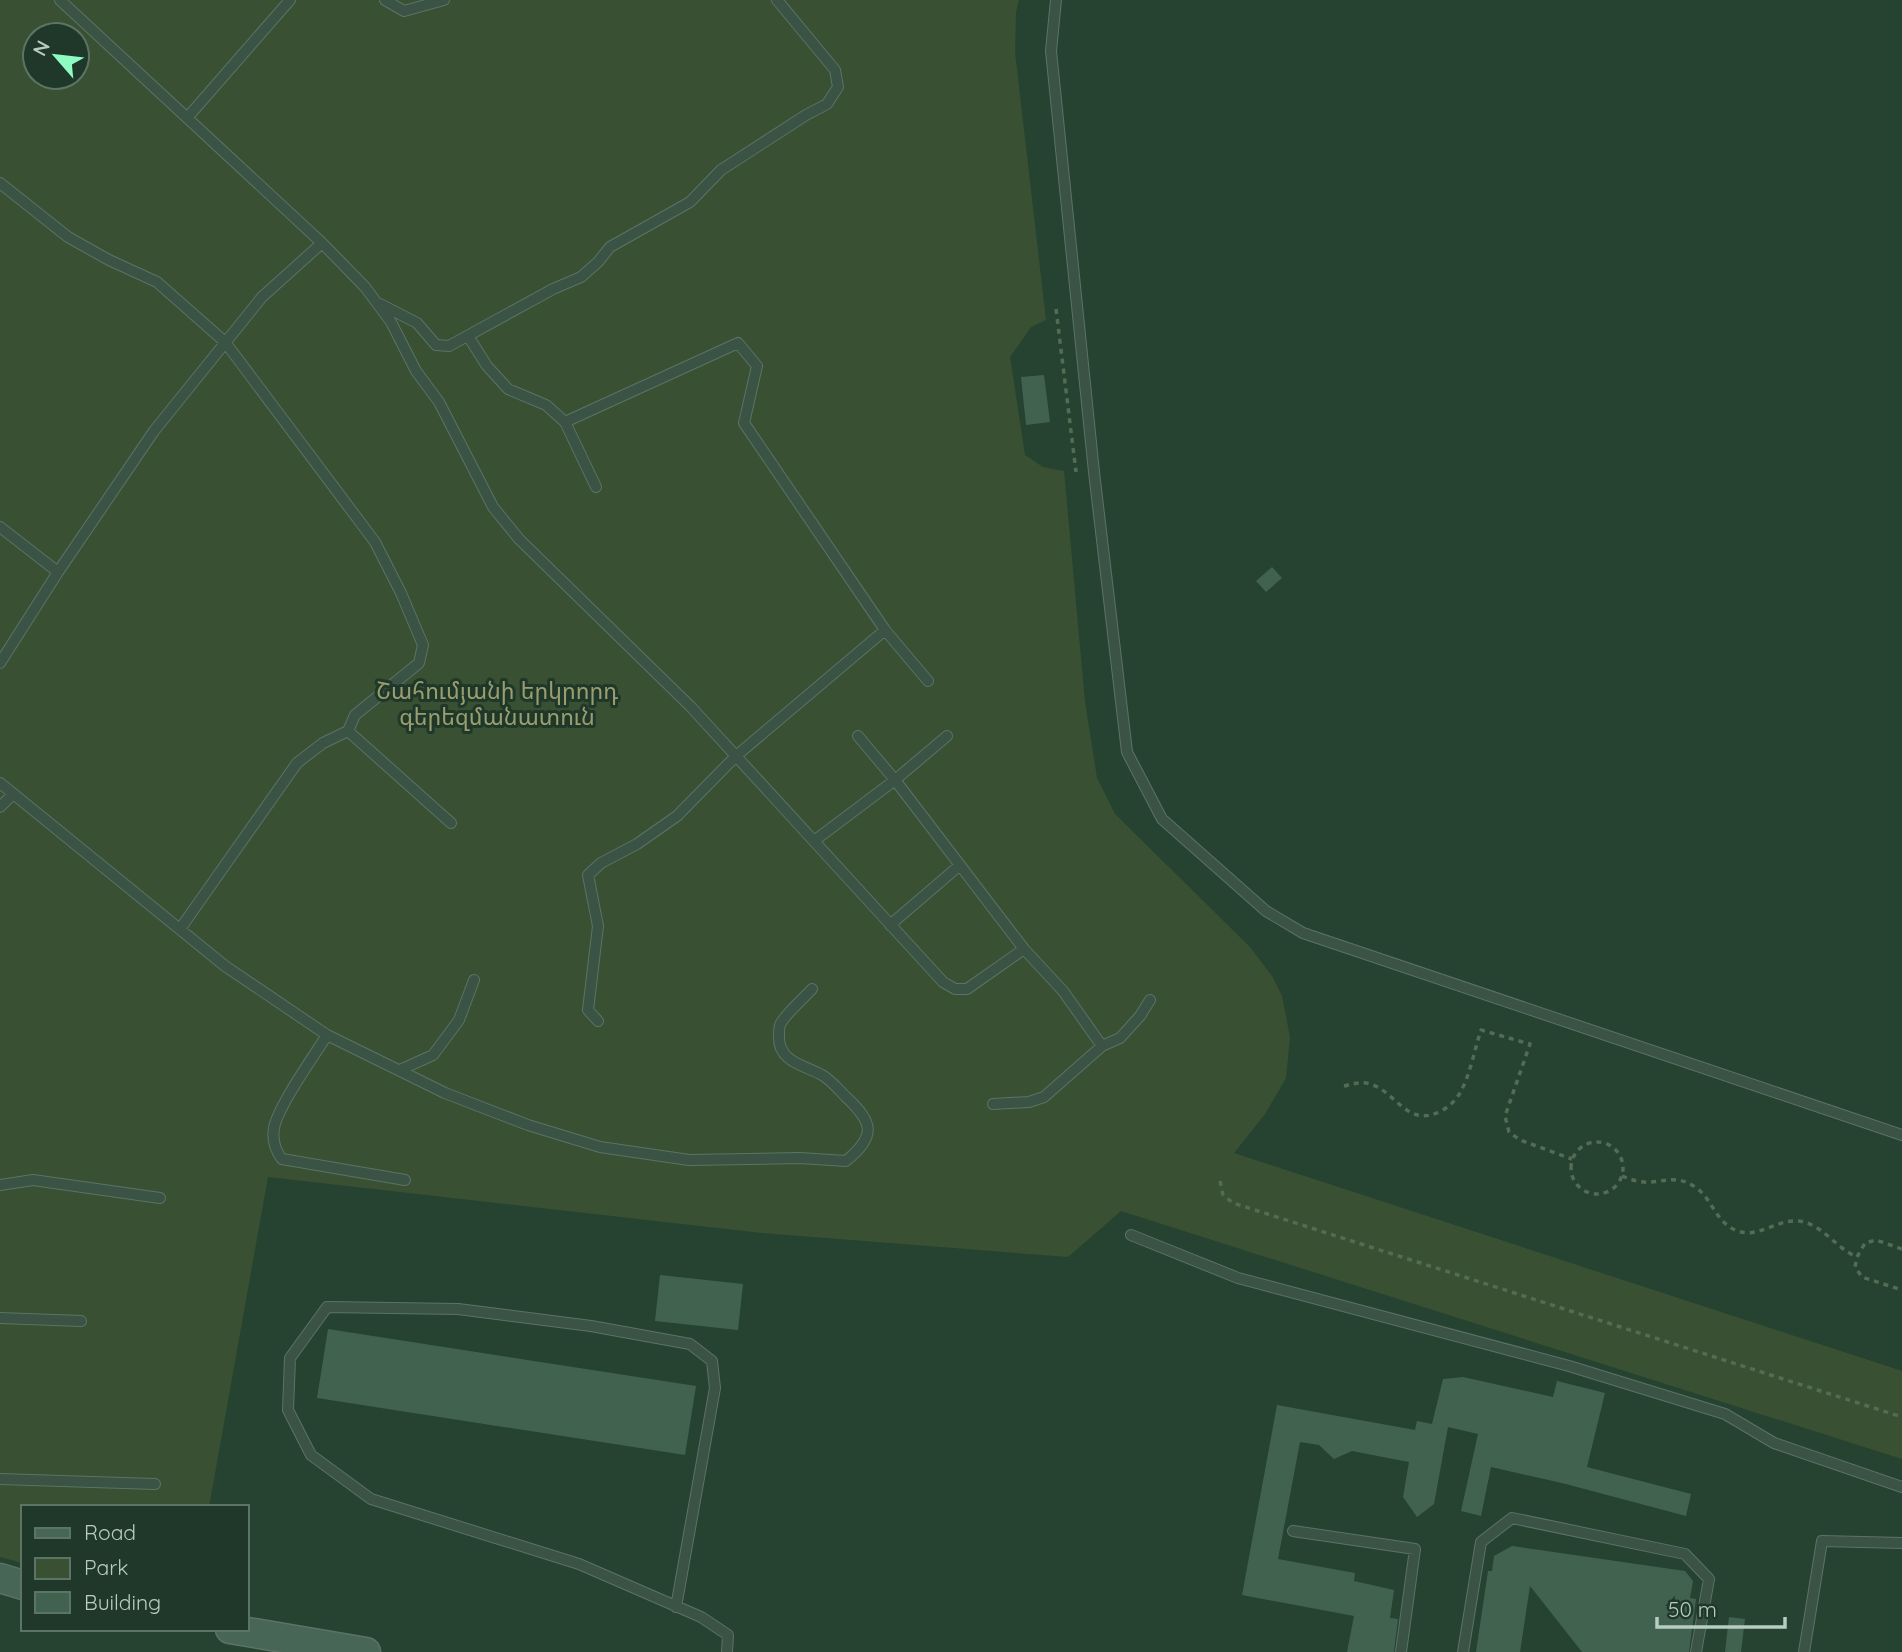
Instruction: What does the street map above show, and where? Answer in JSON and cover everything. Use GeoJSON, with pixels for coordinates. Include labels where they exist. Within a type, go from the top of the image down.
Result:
{"type":"FeatureCollection","features":[{"type":"Feature","properties":{"kind":"street"},"geometry":{"type":"LineString","coordinates":[[0,1578],[21,1584]]}},
{"type":"Feature","properties":{"kind":"street"},"geometry":{"type":"LineString","coordinates":[[241,1631],[356,1651]]}},
{"type":"Feature","properties":{"kind":"lane"},"geometry":{"type":"LineString","coordinates":[[60,0],[322,243],[378,303],[416,371],[439,402],[493,507],[510,528],[691,707],[943,982],[955,989],[967,989],[1024,949]]}},
{"type":"Feature","properties":{"kind":"lane"},"geometry":{"type":"LineString","coordinates":[[187,118],[290,0]]}},
{"type":"Feature","properties":{"kind":"lane"},"geometry":{"type":"LineString","coordinates":[[385,0],[404,11],[444,0]]}},
{"type":"Feature","properties":{"kind":"lane"},"geometry":{"type":"LineString","coordinates":[[378,303],[417,323],[436,345],[449,346],[580,277],[598,262],[610,247],[690,202],[721,170],[827,104],[838,88],[835,70],[777,0]]}},
{"type":"Feature","properties":{"kind":"lane"},"geometry":{"type":"LineString","coordinates":[[1056,0],[1051,51],[1094,472],[1127,752],[1162,819],[1266,911],[1303,933],[1902,1135]]}},
{"type":"Feature","properties":{"kind":"lane"},"geometry":{"type":"LineString","coordinates":[[0,183],[68,237],[157,282],[225,342],[375,542],[423,645],[419,663],[355,715],[348,732],[323,743],[297,763],[180,929]]}},
{"type":"Feature","properties":{"kind":"lane"},"geometry":{"type":"LineString","coordinates":[[0,663],[154,431],[262,297],[322,243]]}},
{"type":"Feature","properties":{"kind":"lane"},"geometry":{"type":"LineString","coordinates":[[468,336],[487,366],[508,389],[547,405],[565,422],[596,487]]}},
{"type":"Feature","properties":{"kind":"lane"},"geometry":{"type":"LineString","coordinates":[[565,422],[738,343],[757,366],[744,423],[885,630],[928,681]]}},
{"type":"Feature","properties":{"kind":"lane"},"geometry":{"type":"LineString","coordinates":[[0,527],[58,572]]}},
{"type":"Feature","properties":{"kind":"lane"},"geometry":{"type":"LineString","coordinates":[[598,1021],[587,1010],[598,926],[588,875],[601,863],[637,844],[677,816],[736,756],[885,630]]}},
{"type":"Feature","properties":{"kind":"lane"},"geometry":{"type":"LineString","coordinates":[[348,732],[451,823]]}},
{"type":"Feature","properties":{"kind":"lane"},"geometry":{"type":"LineString","coordinates":[[858,736],[895,780],[1024,949],[1063,991],[1102,1046]]}},
{"type":"Feature","properties":{"kind":"lane"},"geometry":{"type":"LineString","coordinates":[[814,841],[895,780],[947,736]]}},
{"type":"Feature","properties":{"kind":"lane"},"geometry":{"type":"LineString","coordinates":[[0,783],[225,966],[327,1035],[445,1093],[516,1121],[600,1147],[689,1160],[800,1157],[846,1161],[858,1151],[867,1138],[863,1112],[824,1076],[799,1065],[783,1054],[778,1039],[779,1025],[812,989]]}},
{"type":"Feature","properties":{"kind":"lane"},"geometry":{"type":"LineString","coordinates":[[0,807],[13,794]]}},
{"type":"Feature","properties":{"kind":"lane"},"geometry":{"type":"LineString","coordinates":[[890,925],[960,865]]}},
{"type":"Feature","properties":{"kind":"lane"},"geometry":{"type":"LineString","coordinates":[[400,1070],[433,1055],[459,1020],[474,980]]}},
{"type":"Feature","properties":{"kind":"lane"},"geometry":{"type":"LineString","coordinates":[[993,1104],[1029,1102],[1044,1097],[1102,1046],[1120,1038],[1150,1000]]}},
{"type":"Feature","properties":{"kind":"lane"},"geometry":{"type":"LineString","coordinates":[[327,1035],[274,1126],[276,1151],[282,1159],[405,1180]]}},
{"type":"Feature","properties":{"kind":"lane"},"geometry":{"type":"LineString","coordinates":[[0,1185],[33,1180],[160,1198]]}},
{"type":"Feature","properties":{"kind":"lane"},"geometry":{"type":"LineString","coordinates":[[1131,1235],[1238,1278],[1569,1366],[1725,1414],[1774,1443],[1902,1487]]}},
{"type":"Feature","properties":{"kind":"lane"},"geometry":{"type":"LineString","coordinates":[[676,1607],[715,1388],[712,1361],[690,1345],[591,1326],[458,1309],[327,1307],[290,1358],[288,1410],[312,1454],[371,1499],[579,1564],[676,1607],[701,1617],[728,1635],[727,1652]]}},
{"type":"Feature","properties":{"kind":"lane"},"geometry":{"type":"LineString","coordinates":[[0,1318],[81,1321]]}},
{"type":"Feature","properties":{"kind":"lane"},"geometry":{"type":"LineString","coordinates":[[0,1479],[155,1484]]}},
{"type":"Feature","properties":{"kind":"lane"},"geometry":{"type":"LineString","coordinates":[[1462,1652],[1481,1542],[1512,1518],[1685,1554],[1709,1579],[1696,1652]]}},
{"type":"Feature","properties":{"kind":"lane"},"geometry":{"type":"LineString","coordinates":[[1293,1531],[1415,1549],[1401,1652]]}},
{"type":"Feature","properties":{"kind":"lane"},"geometry":{"type":"LineString","coordinates":[[1804,1652],[1822,1541],[1902,1543]]}},
{"type":"Feature","properties":{"kind":"path"},"geometry":{"type":"LineString","coordinates":[[1056,309],[1076,472]]}},
{"type":"Feature","properties":{"kind":"path"},"geometry":{"type":"LineString","coordinates":[[1344,1086],[1357,1082],[1372,1084],[1408,1111],[1422,1116],[1436,1114],[1452,1105],[1463,1087],[1481,1030],[1530,1044],[1505,1116],[1509,1132],[1520,1140],[1572,1159]]}},
{"type":"Feature","properties":{"kind":"path"},"geometry":{"type":"LineString","coordinates":[[1592,1142],[1609,1145],[1621,1158],[1622,1176],[1618,1184],[1605,1194],[1588,1194],[1571,1176],[1572,1159],[1576,1151],[1592,1142]]}},
{"type":"Feature","properties":{"kind":"path"},"geometry":{"type":"LineString","coordinates":[[1622,1176],[1640,1182],[1676,1179],[1696,1187],[1719,1219],[1736,1231],[1752,1233],[1796,1220],[1815,1225],[1844,1251],[1857,1256]]}},
{"type":"Feature","properties":{"kind":"path"},"geometry":{"type":"LineString","coordinates":[[1220,1181],[1223,1195],[1233,1203],[1902,1418]]}},
{"type":"Feature","properties":{"kind":"path"},"geometry":{"type":"LineString","coordinates":[[1902,1249],[1877,1240],[1865,1243],[1857,1256],[1855,1267],[1862,1277],[1902,1290]]}},
{"type":"Feature","properties":{"kind":"green space","name":"Շահումյանի երկրորդ գերեզմանատուն"},"geometry":{"type":"Polygon","coordinates":[[[0,0],[1019,0],[1015,52],[1046,320],[1031,327],[1010,357],[1025,455],[1043,467],[1064,471],[1085,702],[1097,778],[1115,814],[1250,947],[1272,976],[1282,996],[1290,1037],[1286,1078],[1265,1114],[1234,1153],[1902,1371],[1902,1459],[1121,1211],[1068,1257],[762,1233],[268,1177],[209,1505],[21,1505],[21,1562],[0,1557],[0,0]]]}},
{"type":"Feature","properties":{"kind":"building"},"geometry":{"type":"Polygon","coordinates":[[[1044,375],[1050,422],[1026,425],[1021,377],[1044,375]]]}},
{"type":"Feature","properties":{"kind":"building"},"geometry":{"type":"Polygon","coordinates":[[[1272,567],[1282,578],[1266,592],[1256,581],[1272,567]]]}},
{"type":"Feature","properties":{"kind":"building"},"geometry":{"type":"Polygon","coordinates":[[[660,1275],[743,1284],[738,1330],[655,1321],[660,1275]]]}},
{"type":"Feature","properties":{"kind":"building"},"geometry":{"type":"Polygon","coordinates":[[[328,1329],[696,1386],[685,1455],[317,1398],[328,1329]]]}},
{"type":"Feature","properties":{"kind":"building"},"geometry":{"type":"Polygon","coordinates":[[[1463,1377],[1553,1397],[1557,1381],[1605,1393],[1587,1467],[1691,1494],[1686,1516],[1491,1467],[1481,1516],[1461,1511],[1478,1434],[1448,1427],[1434,1504],[1417,1517],[1403,1497],[1409,1462],[1352,1451],[1334,1459],[1319,1445],[1300,1442],[1278,1559],[1355,1573],[1354,1581],[1394,1590],[1390,1618],[1398,1619],[1394,1652],[1347,1652],[1354,1616],[1242,1595],[1277,1405],[1415,1430],[1417,1421],[1432,1424],[1443,1379],[1463,1377]]]}},
{"type":"Feature","properties":{"kind":"building"},"geometry":{"type":"Polygon","coordinates":[[[1512,1546],[1685,1571],[1693,1581],[1690,1598],[1696,1599],[1689,1652],[1582,1652],[1530,1586],[1520,1652],[1476,1652],[1488,1571],[1492,1571],[1494,1556],[1512,1546]]]}},
{"type":"Feature","properties":{"kind":"building"},"geometry":{"type":"Polygon","coordinates":[[[1729,1617],[1745,1619],[1741,1652],[1725,1652],[1729,1617]]]}}]}
